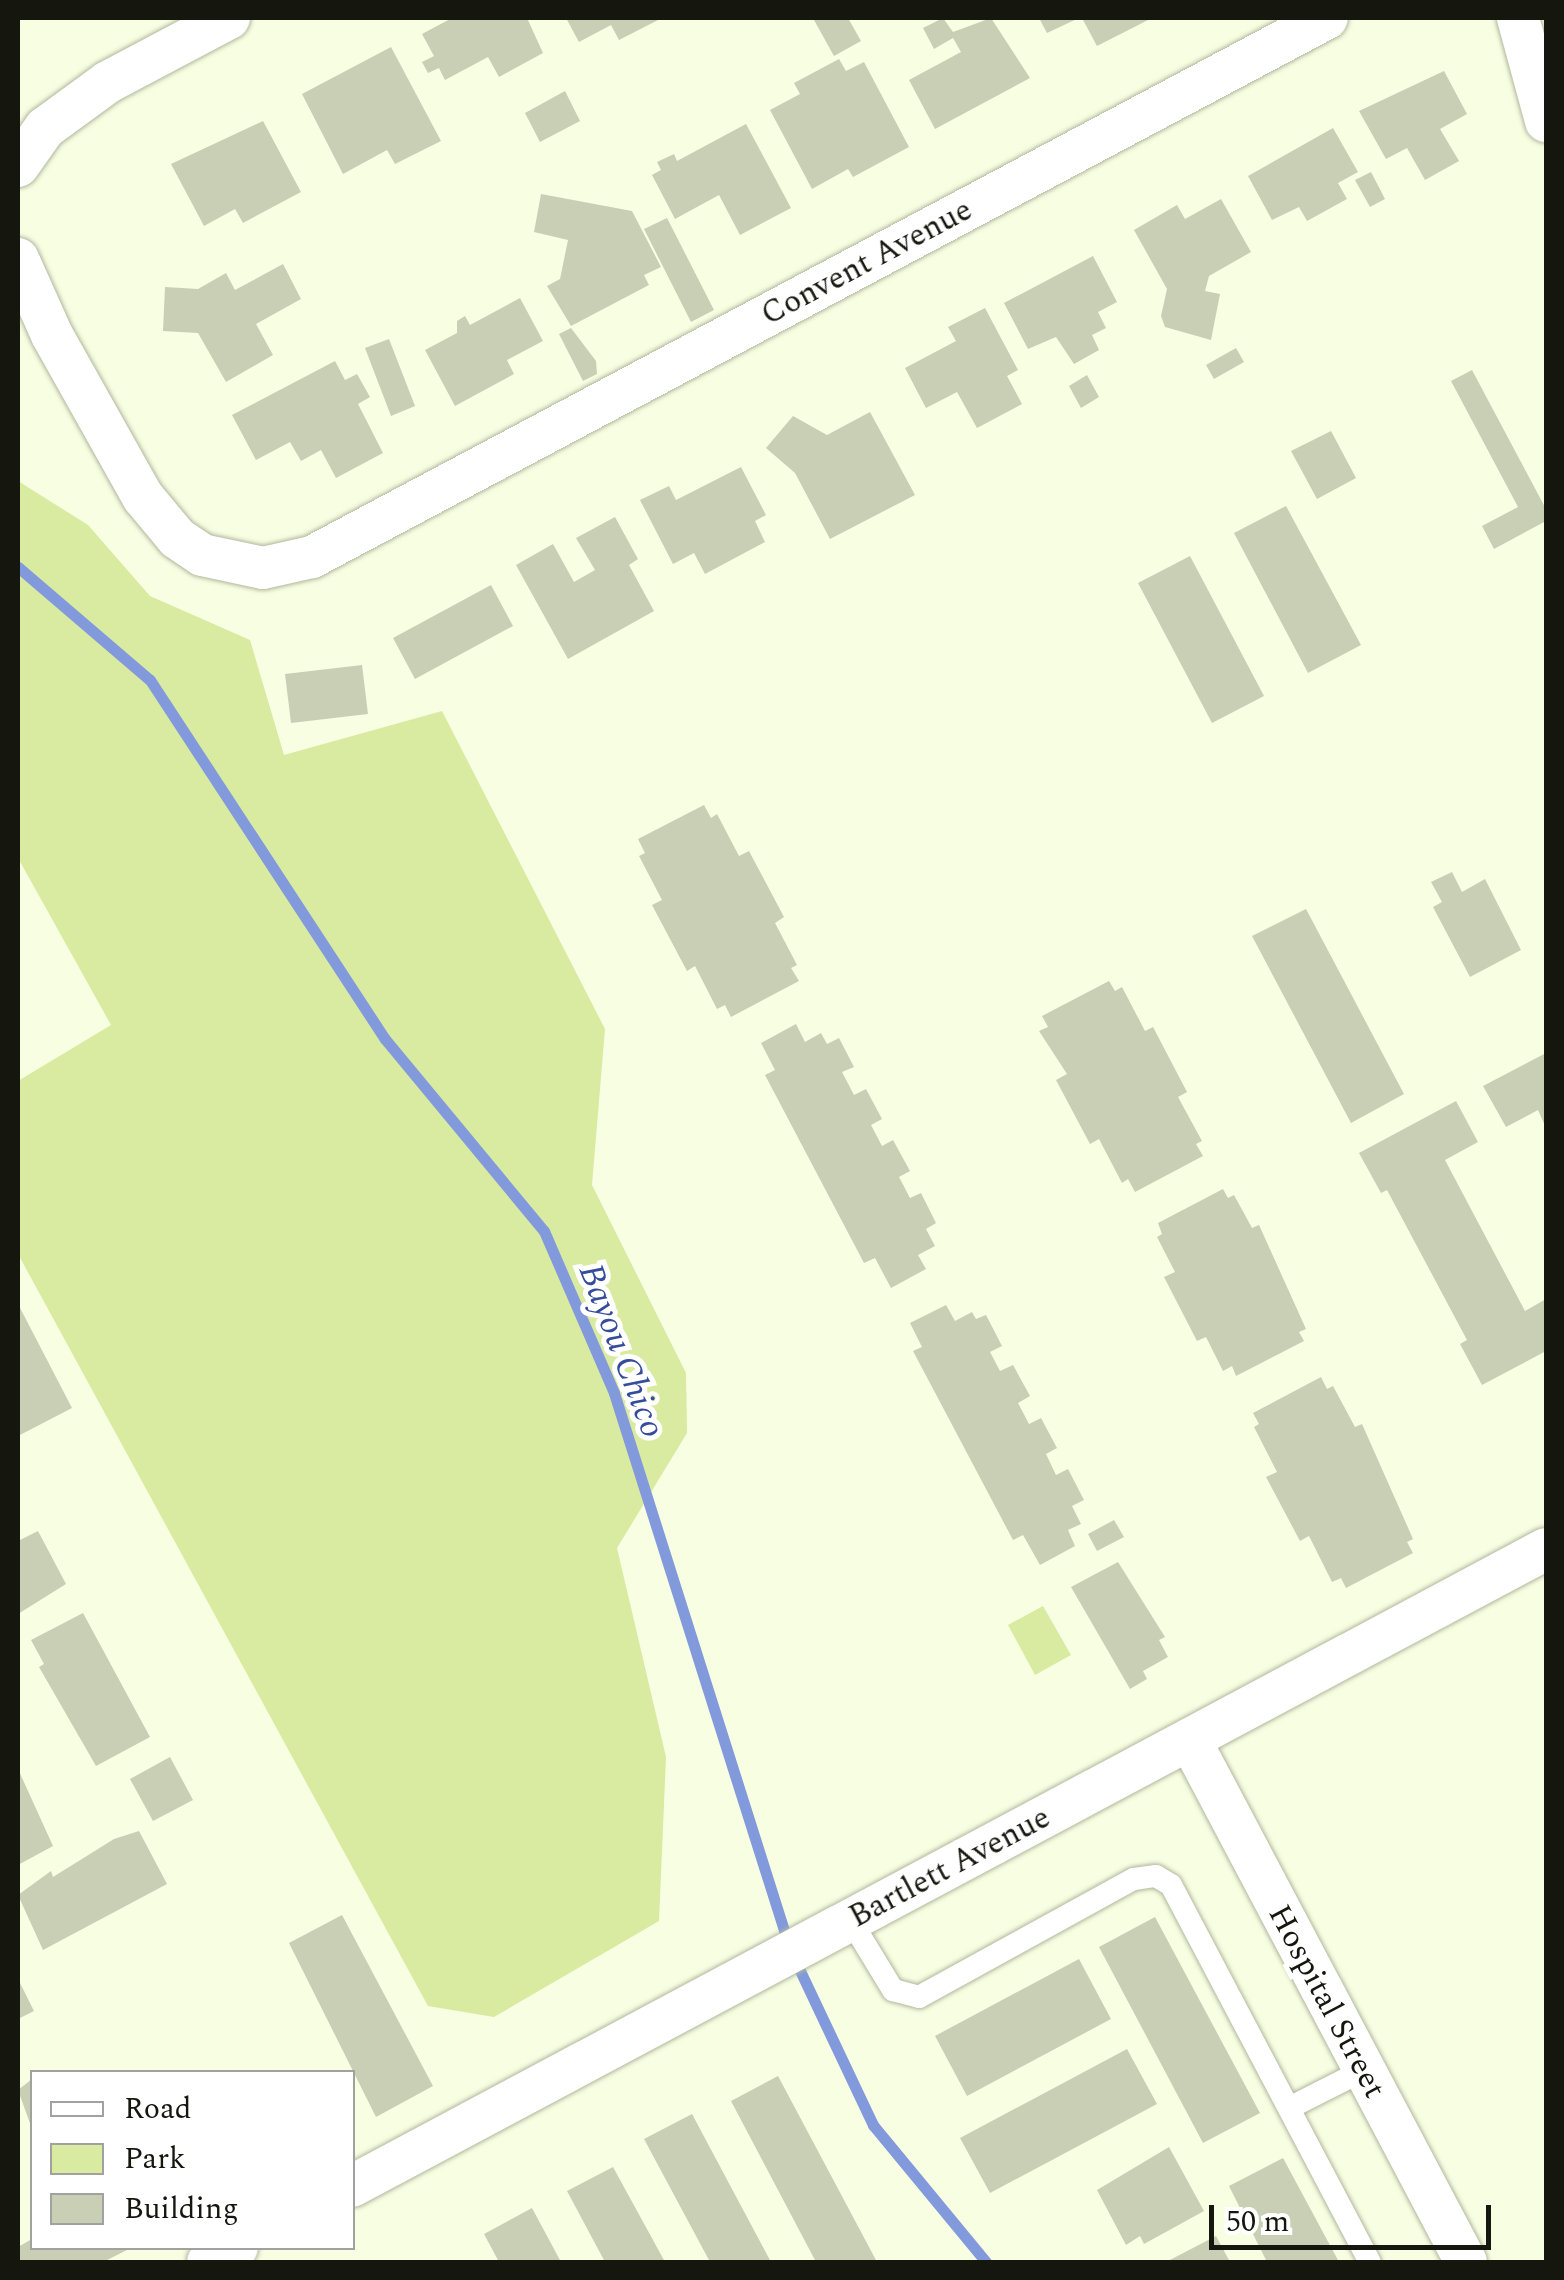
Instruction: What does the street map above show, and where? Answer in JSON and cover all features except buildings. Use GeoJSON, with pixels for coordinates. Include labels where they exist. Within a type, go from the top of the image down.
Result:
{"type":"FeatureCollection","features":[{"type":"Feature","properties":{"kind":"street","name":"Convent Avenue"},"geometry":{"type":"LineString","coordinates":[[18,259],[52,336],[143,498],[177,538],[202,555],[263,568],[312,557],[1326,18]]}},
{"type":"Feature","properties":{"kind":"street"},"geometry":{"type":"LineString","coordinates":[[1518,18],[1546,121]]}},
{"type":"Feature","properties":{"kind":"street"},"geometry":{"type":"LineString","coordinates":[[18,166],[44,128],[108,82],[210,27]]}},
{"type":"Feature","properties":{"kind":"street","name":"Bartlett Avenue"},"geometry":{"type":"LineString","coordinates":[[355,2184],[1546,1550]]}},
{"type":"Feature","properties":{"kind":"street","name":"Hospital Street"},"geometry":{"type":"LineString","coordinates":[[1190,1740],[1466,2262]]}},
{"type":"Feature","properties":{"kind":"street"},"geometry":{"type":"LineString","coordinates":[[208,2262],[232,2250]]}},
{"type":"Feature","properties":{"kind":"lane"},"geometry":{"type":"LineString","coordinates":[[848,1923],[893,1990],[918,1997],[1134,1879],[1156,1876],[1172,1885],[1370,2262]]}},
{"type":"Feature","properties":{"kind":"lane"},"geometry":{"type":"LineString","coordinates":[[1289,2108],[1362,2070]]}},
{"type":"Feature","properties":{"kind":"green space"},"geometry":{"type":"Polygon","coordinates":[[[18,481],[88,525],[150,596],[250,640],[284,755],[442,711],[605,1029],[592,1185],[686,1373],[687,1433],[617,1548],[666,1757],[659,1921],[494,2017],[428,2006],[18,1254],[18,1081],[111,1025],[18,858],[18,481]]]}},
{"type":"Feature","properties":{"kind":"green space"},"geometry":{"type":"Polygon","coordinates":[[[1043,1606],[1071,1655],[1035,1675],[1008,1625],[1043,1606]]]}},
{"type":"Feature","properties":{"kind":"waterway","name":"Bayou Chico"},"geometry":{"type":"LineString","coordinates":[[18,567],[150,680],[385,1039],[544,1231],[614,1393],[788,1943]]}},
{"type":"Feature","properties":{"kind":"waterway","name":"Bayou Chico"},"geometry":{"type":"LineString","coordinates":[[795,1960],[873,2125],[986,2262]]}}]}
